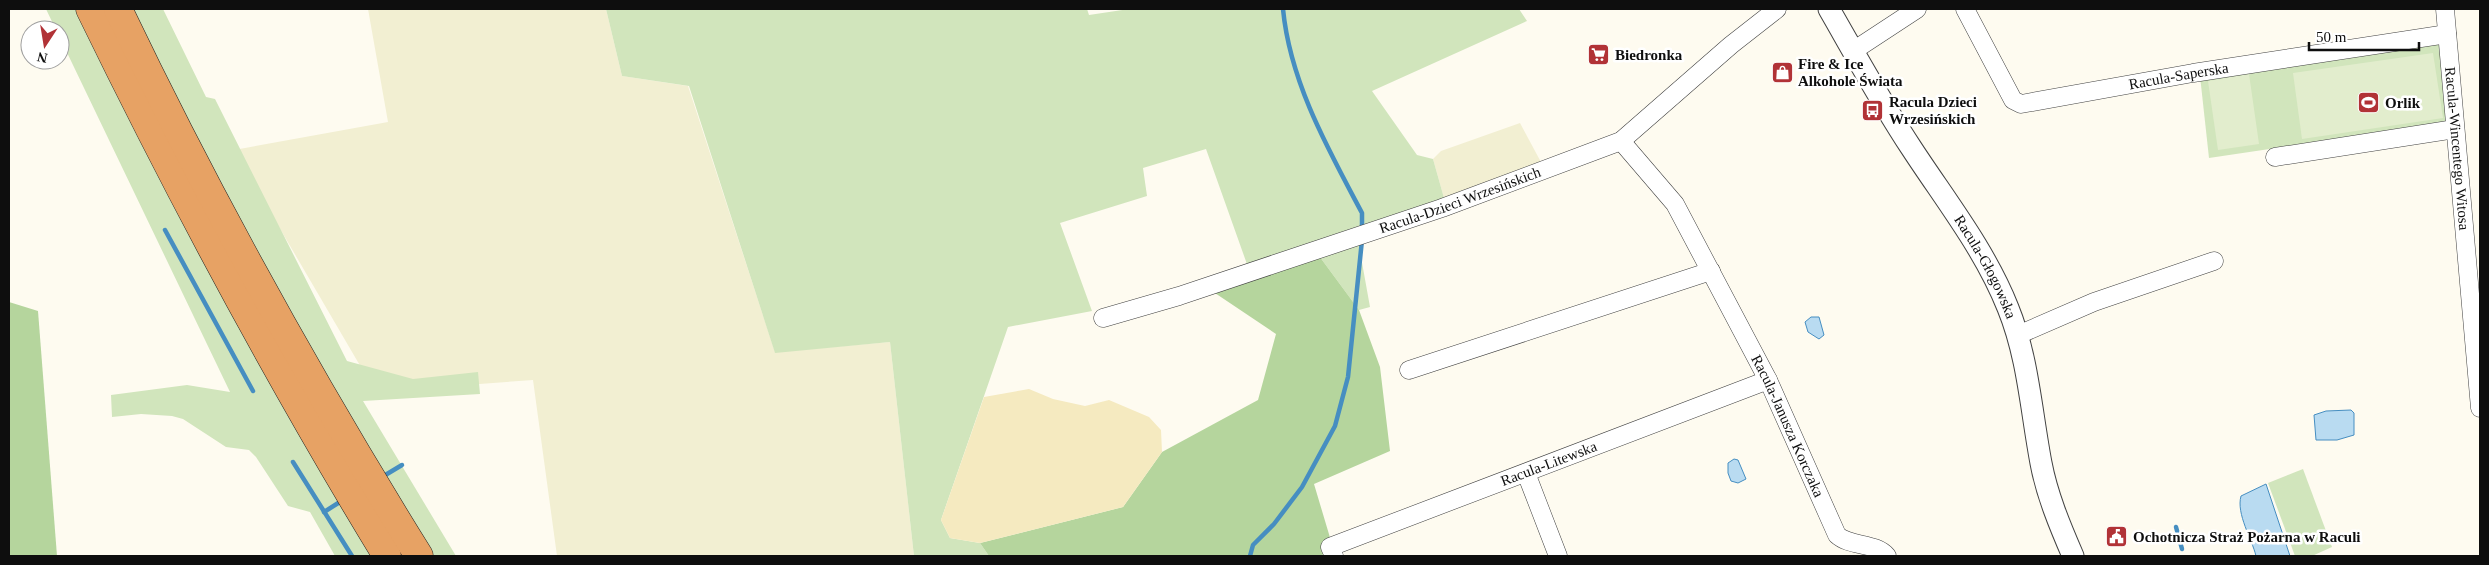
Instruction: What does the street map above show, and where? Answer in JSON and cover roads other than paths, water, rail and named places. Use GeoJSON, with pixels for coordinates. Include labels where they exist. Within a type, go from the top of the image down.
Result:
{"type":"FeatureCollection","features":[{"type":"Feature","properties":{"kind":"highway"},"geometry":{"type":"LineString","coordinates":[[90,9],[168,166],[311,402],[419,556]]}},
{"type":"Feature","properties":{"kind":"highway"},"geometry":{"type":"LineString","coordinates":[[118,9],[388,556]]}},
{"type":"Feature","properties":{"kind":"street","name":"Racula-Dzieci Wrzesińskich"},"geometry":{"type":"LineString","coordinates":[[1102,318],[1179,296],[1442,208],[1621,141],[1731,45],[1777,9]]}},
{"type":"Feature","properties":{"kind":"street","name":"Racula-Głogowska"},"geometry":{"type":"LineString","coordinates":[[1829,9],[1912,150],[1978,248],[1996,280],[2018,335],[2027,369],[2042,464],[2051,499],[2073,556]]}},
{"type":"Feature","properties":{"kind":"street"},"geometry":{"type":"LineString","coordinates":[[1853,51],[1917,9]]}},
{"type":"Feature","properties":{"kind":"street","name":"Racula-Saperska"},"geometry":{"type":"LineString","coordinates":[[1965,9],[2013,100],[2021,104],[2193,73],[2447,34]]}},
{"type":"Feature","properties":{"kind":"street","name":"Racula-Wincentego Witosa"},"geometry":{"type":"LineString","coordinates":[[2445,9],[2456,129],[2474,243],[2480,408]]}},
{"type":"Feature","properties":{"kind":"street"},"geometry":{"type":"LineString","coordinates":[[2275,157],[2456,129]]}},
{"type":"Feature","properties":{"kind":"street","name":"Racula-Janusza Korczaka"},"geometry":{"type":"LineString","coordinates":[[1621,141],[1675,204],[1768,380],[1836,535],[1881,551],[1887,556]]}},
{"type":"Feature","properties":{"kind":"street"},"geometry":{"type":"LineString","coordinates":[[2018,335],[2094,302],[2214,261]]}},
{"type":"Feature","properties":{"kind":"street"},"geometry":{"type":"LineString","coordinates":[[1409,370],[1711,271]]}},
{"type":"Feature","properties":{"kind":"street","name":"Racula-Litewska"},"geometry":{"type":"LineString","coordinates":[[1332,552],[1526,473],[1768,380]]}},
{"type":"Feature","properties":{"kind":"street"},"geometry":{"type":"LineString","coordinates":[[1526,473],[1558,556]]}},
{"type":"Feature","properties":{"kind":"water"},"geometry":{"type":"Polygon","coordinates":[[[1811,317],[1819,317],[1824,335],[1819,339],[1808,332],[1805,322],[1811,317]]]}},
{"type":"Feature","properties":{"kind":"water"},"geometry":{"type":"Polygon","coordinates":[[[2351,410],[2354,413],[2354,435],[2337,440],[2316,440],[2314,415],[2326,411],[2351,410]]]}},
{"type":"Feature","properties":{"kind":"water"},"geometry":{"type":"Polygon","coordinates":[[[1734,459],[1738,460],[1746,479],[1738,483],[1731,481],[1728,473],[1728,463],[1734,459]]]}},
{"type":"Feature","properties":{"kind":"water"},"geometry":{"type":"Polygon","coordinates":[[[2266,484],[2290,556],[2256,556],[2245,526],[2241,511],[2241,496],[2266,484]]]}},
{"type":"Feature","properties":{"kind":"waterway"},"geometry":{"type":"LineString","coordinates":[[1283,9],[1287,36],[1302,89],[1324,140],[1362,213],[1362,229]]}},
{"type":"Feature","properties":{"kind":"waterway"},"geometry":{"type":"LineString","coordinates":[[165,230],[253,391]]}},
{"type":"Feature","properties":{"kind":"waterway"},"geometry":{"type":"LineString","coordinates":[[1250,556],[1253,545],[1274,524],[1302,487],[1335,426],[1348,377],[1362,240]]}},
{"type":"Feature","properties":{"kind":"waterway"},"geometry":{"type":"LineString","coordinates":[[293,462],[352,556]]}},
{"type":"Feature","properties":{"kind":"waterway"},"geometry":{"type":"LineString","coordinates":[[382,477],[402,465]]}},
{"type":"Feature","properties":{"kind":"waterway"},"geometry":{"type":"LineString","coordinates":[[324,512],[343,500]]}},
{"type":"Feature","properties":{"kind":"waterway"},"geometry":{"type":"LineString","coordinates":[[2176,527],[2182,549]]}},
{"type":"Feature","properties":{"kind":"place","name":"Biedronka"},"geometry":{"type":"Point","coordinates":[1599,55]}},
{"type":"Feature","properties":{"kind":"place","name":"Fire & Ice Alkohole Świata"},"geometry":{"type":"Point","coordinates":[1782,73]}},
{"type":"Feature","properties":{"kind":"place","name":"Orlik"},"geometry":{"type":"Point","coordinates":[2369,103]}},
{"type":"Feature","properties":{"kind":"place","name":"Racula Dzieci Wrzesińskich"},"geometry":{"type":"Point","coordinates":[1873,111]}},
{"type":"Feature","properties":{"kind":"place","name":"Ochotnicza Straż Pożarna w Raculi"},"geometry":{"type":"Point","coordinates":[2117,537]}}]}
